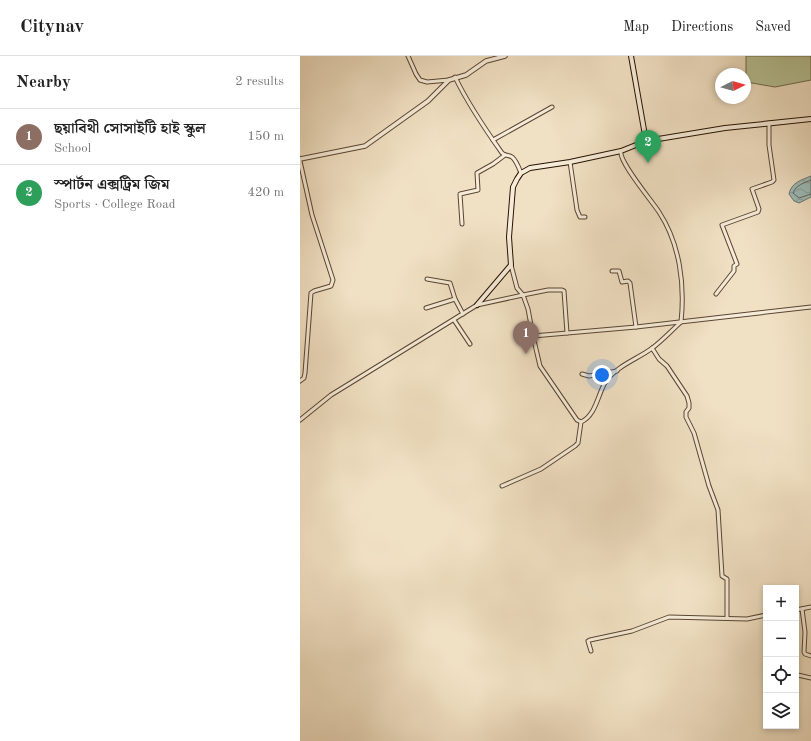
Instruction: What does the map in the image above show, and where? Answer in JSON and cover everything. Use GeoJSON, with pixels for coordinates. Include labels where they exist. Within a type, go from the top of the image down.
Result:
{"type":"FeatureCollection","features":[{"type":"Feature","properties":{"kind":"main road"},"geometry":{"type":"LineString","coordinates":[[631,56],[646,141]]}},
{"type":"Feature","properties":{"kind":"main road"},"geometry":{"type":"LineString","coordinates":[[477,305],[511,265],[509,237],[514,187],[521,173],[530,168],[570,162],[621,151],[646,141],[725,128],[811,119]]}},
{"type":"Feature","properties":{"kind":"street"},"geometry":{"type":"LineString","coordinates":[[408,56],[420,80],[427,82],[449,80]]}},
{"type":"Feature","properties":{"kind":"street"},"geometry":{"type":"LineString","coordinates":[[300,381],[304,378],[305,373],[311,294],[314,291],[331,286],[333,280],[312,215],[300,160],[365,146],[428,101],[449,80],[466,75],[486,61],[504,56]]}},
{"type":"Feature","properties":{"kind":"street"},"geometry":{"type":"LineString","coordinates":[[455,77],[465,98],[493,140],[505,155],[514,159],[521,173]]}},
{"type":"Feature","properties":{"kind":"street"},"geometry":{"type":"LineString","coordinates":[[493,140],[552,107]]}},
{"type":"Feature","properties":{"kind":"street"},"geometry":{"type":"LineString","coordinates":[[716,294],[734,271],[734,266],[737,264],[722,225],[758,212],[759,209],[752,190],[774,180],[769,144],[769,123]]}},
{"type":"Feature","properties":{"kind":"street"},"geometry":{"type":"LineString","coordinates":[[581,422],[586,420],[592,411],[606,380],[665,338],[681,322],[682,299],[680,267],[674,242],[660,213],[625,164],[620,155],[621,151]]}},
{"type":"Feature","properties":{"kind":"street"},"geometry":{"type":"LineString","coordinates":[[462,224],[460,194],[478,190],[477,172],[493,164],[505,155]]}},
{"type":"Feature","properties":{"kind":"street"},"geometry":{"type":"LineString","coordinates":[[570,162],[577,210],[580,217],[586,217]]}},
{"type":"Feature","properties":{"kind":"street"},"geometry":{"type":"LineString","coordinates":[[511,265],[517,288],[523,295],[528,309],[540,366],[577,420],[581,422]]}},
{"type":"Feature","properties":{"kind":"street"},"geometry":{"type":"LineString","coordinates":[[612,271],[620,271],[622,282],[628,281],[630,283],[636,327]]}},
{"type":"Feature","properties":{"kind":"street"},"geometry":{"type":"LineString","coordinates":[[427,279],[450,283],[455,299],[463,314]]}},
{"type":"Feature","properties":{"kind":"street"},"geometry":{"type":"LineString","coordinates":[[300,420],[331,396],[477,305],[548,290],[562,290],[564,291],[567,333]]}},
{"type":"Feature","properties":{"kind":"street"},"geometry":{"type":"LineString","coordinates":[[426,308],[455,299]]}},
{"type":"Feature","properties":{"kind":"street"},"geometry":{"type":"LineString","coordinates":[[534,336],[636,327],[811,307]]}},
{"type":"Feature","properties":{"kind":"street"},"geometry":{"type":"LineString","coordinates":[[454,320],[470,344]]}},
{"type":"Feature","properties":{"kind":"street"},"geometry":{"type":"LineString","coordinates":[[652,348],[678,380],[687,396],[689,403],[686,417],[694,433],[709,486],[718,510],[722,554],[722,576],[727,579],[727,618]]}},
{"type":"Feature","properties":{"kind":"street"},"geometry":{"type":"LineString","coordinates":[[582,374],[589,376],[617,371]]}},
{"type":"Feature","properties":{"kind":"street"},"geometry":{"type":"LineString","coordinates":[[502,486],[541,469],[575,446],[578,443],[581,422]]}},
{"type":"Feature","properties":{"kind":"street"},"geometry":{"type":"LineString","coordinates":[[799,610],[811,606]]}},
{"type":"Feature","properties":{"kind":"street"},"geometry":{"type":"LineString","coordinates":[[802,609],[805,632],[804,652],[805,654],[811,656]]}},
{"type":"Feature","properties":{"kind":"street"},"geometry":{"type":"LineString","coordinates":[[591,651],[588,641],[590,640],[632,631],[669,617],[747,619],[763,616]]}},
{"type":"Feature","properties":{"kind":"street"},"geometry":{"type":"LineString","coordinates":[[799,675],[811,678]]}},
{"type":"Feature","properties":{"kind":"green space"},"geometry":{"type":"Polygon","coordinates":[[[746,56],[811,56],[811,80],[775,87],[751,83],[751,68],[746,68],[746,56]]]}},
{"type":"Feature","properties":{"kind":"water"},"geometry":{"type":"Polygon","coordinates":[[[811,176],[811,197],[799,203],[794,201],[789,194],[792,187],[797,182],[811,176]]]}},
{"type":"Feature","properties":{"kind":"place","name":"স্পার্টন এক্সট্রিম জিম"},"geometry":{"type":"Point","coordinates":[648,163]}},
{"type":"Feature","properties":{"kind":"place","name":"ছয়াবিথী সোসাইটি হাই স্কুল"},"geometry":{"type":"Point","coordinates":[526,354]}}]}
